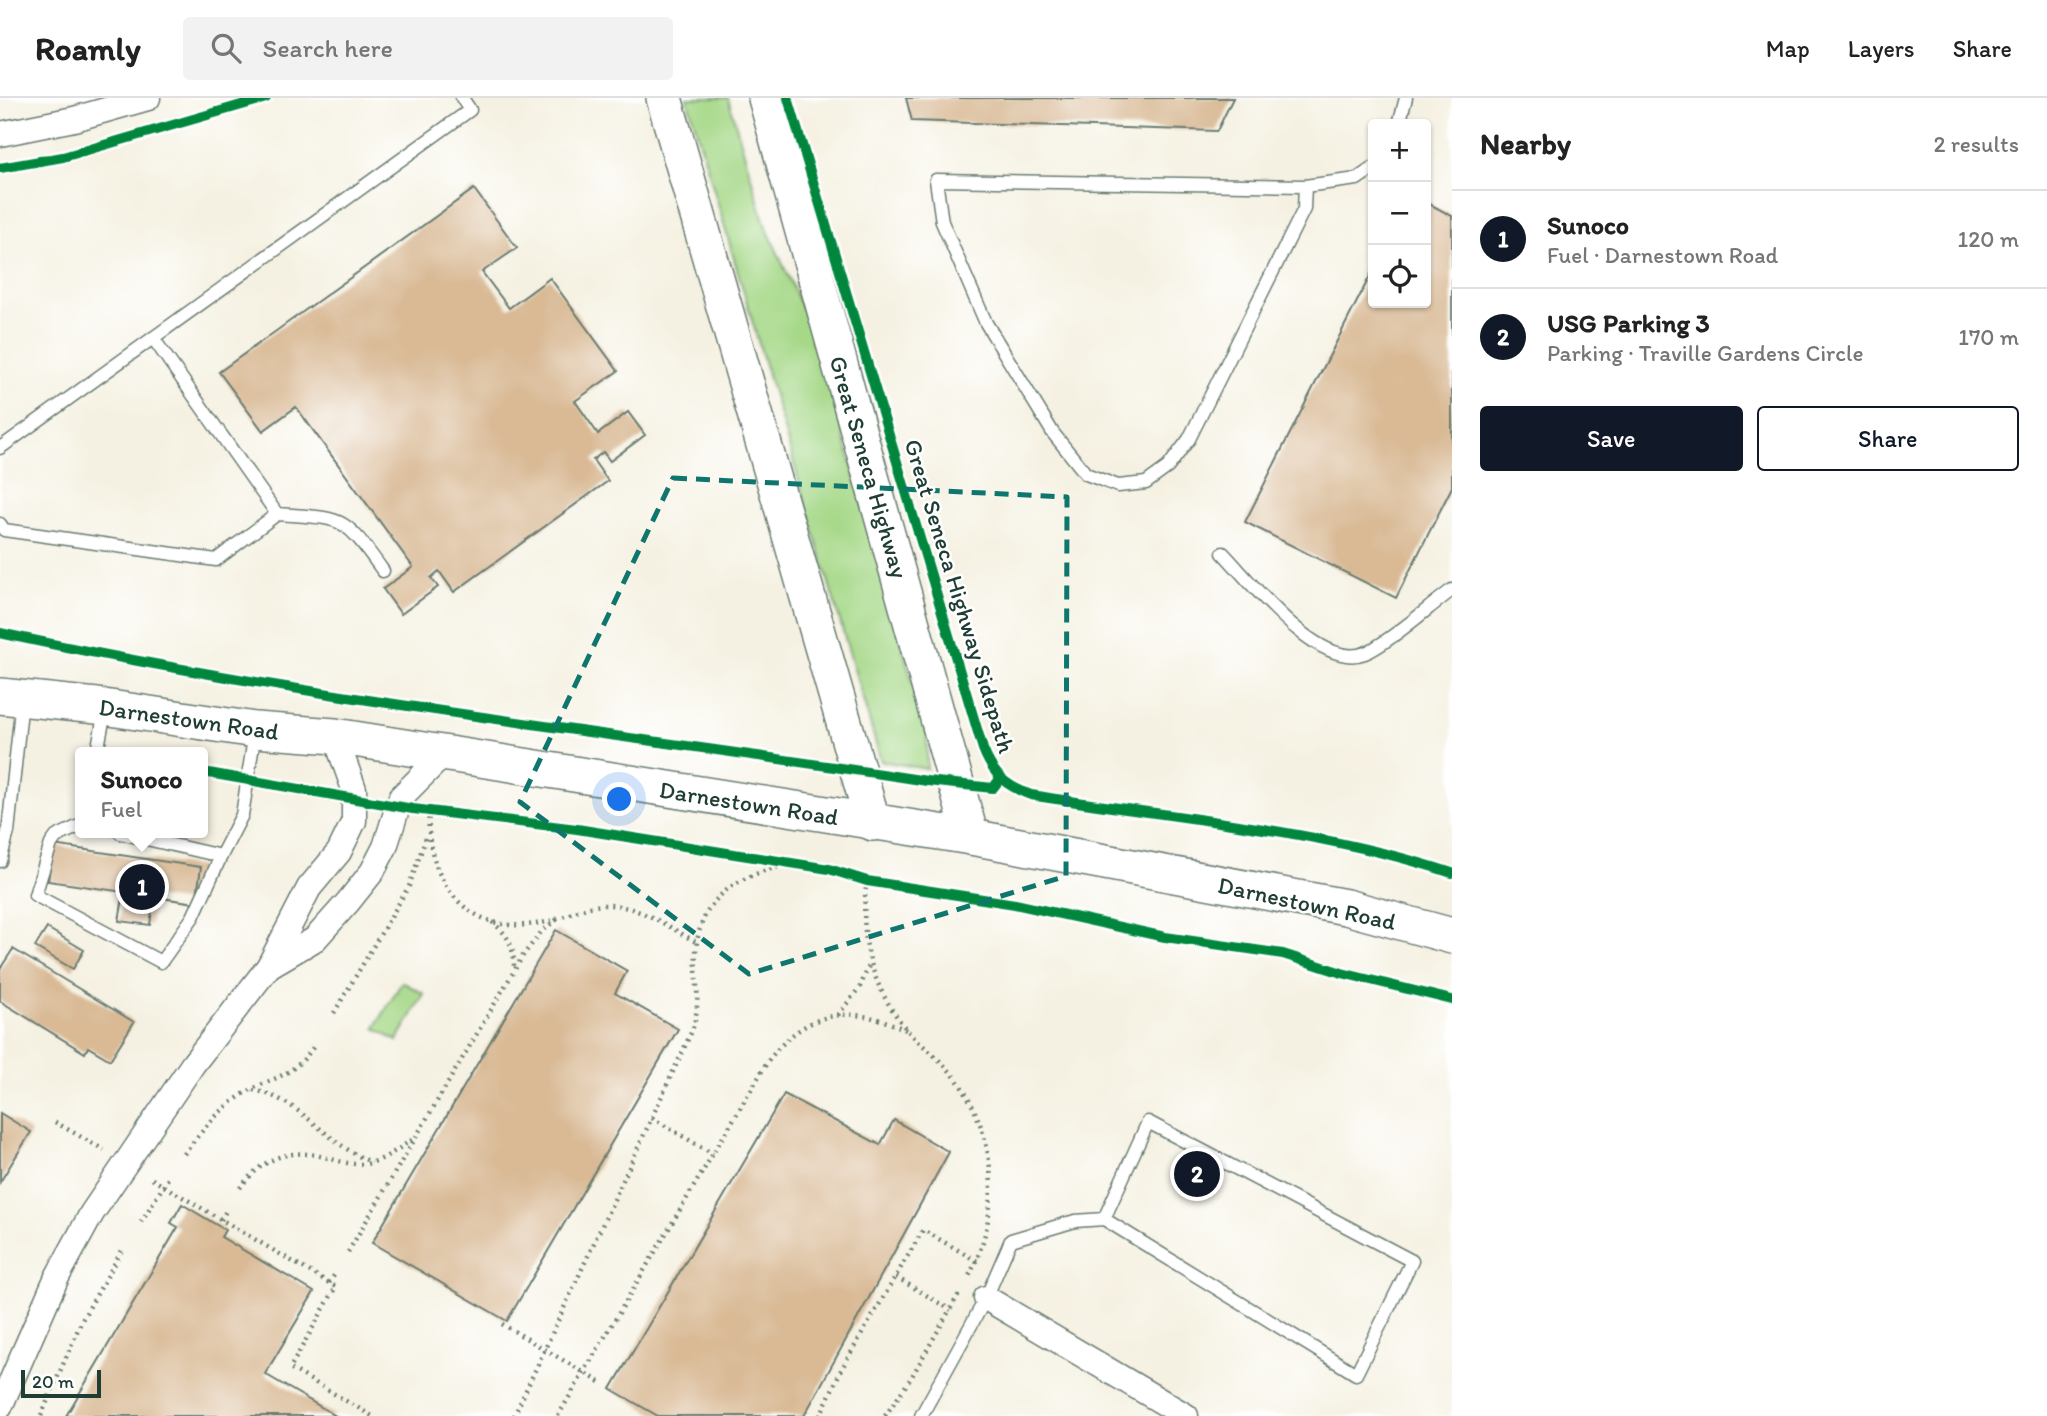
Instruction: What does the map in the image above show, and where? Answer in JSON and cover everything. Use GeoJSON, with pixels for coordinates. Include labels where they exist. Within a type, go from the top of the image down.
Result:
{"type":"FeatureCollection","features":[{"type":"Feature","properties":{"kind":"main road"},"geometry":{"type":"LineString","coordinates":[[664,98],[873,823]]}},
{"type":"Feature","properties":{"kind":"main road","name":"Great Seneca Highway"},"geometry":{"type":"LineString","coordinates":[[766,98],[971,837]]}},
{"type":"Feature","properties":{"kind":"main road","name":"Darnestown Road"},"geometry":{"type":"LineString","coordinates":[[11,698],[106,707],[255,730],[335,736],[971,837],[1346,907],[1452,936]]}},
{"type":"Feature","properties":{"kind":"street"},"geometry":{"type":"LineString","coordinates":[[0,134],[74,120],[148,98]]}},
{"type":"Feature","properties":{"kind":"street"},"geometry":{"type":"LineString","coordinates":[[0,1407],[56,1279],[92,1213],[193,1065],[269,966],[309,888],[339,852],[354,821],[354,789],[335,736]]}},
{"type":"Feature","properties":{"kind":"street"},"geometry":{"type":"LineString","coordinates":[[269,966],[315,939],[348,902],[372,872],[401,797],[443,755]]}},
{"type":"Feature","properties":{"kind":"street"},"geometry":{"type":"LineString","coordinates":[[986,1298],[1178,1414]]}},
{"type":"Feature","properties":{"kind":"lane"},"geometry":{"type":"LineString","coordinates":[[0,448],[470,110],[462,98]]}},
{"type":"Feature","properties":{"kind":"lane"},"geometry":{"type":"LineString","coordinates":[[1400,119],[1406,98]]}},
{"type":"Feature","properties":{"kind":"lane"},"geometry":{"type":"LineString","coordinates":[[1305,186],[1304,209],[1189,439],[1168,467],[1146,483],[1118,486],[1086,474],[1053,433],[986,323],[942,222],[936,180],[1305,186],[1357,180],[1368,172]]}},
{"type":"Feature","properties":{"kind":"lane"},"geometry":{"type":"LineString","coordinates":[[153,338],[277,514]]}},
{"type":"Feature","properties":{"kind":"lane"},"geometry":{"type":"LineString","coordinates":[[0,524],[4,530],[216,560],[277,514],[336,519],[354,530],[383,571]]}},
{"type":"Feature","properties":{"kind":"lane"},"geometry":{"type":"LineString","coordinates":[[1223,553],[1299,632],[1322,647],[1348,656],[1366,653],[1452,590]]}},
{"type":"Feature","properties":{"kind":"lane"},"geometry":{"type":"LineString","coordinates":[[0,861],[8,832],[11,698]]}},
{"type":"Feature","properties":{"kind":"lane"},"geometry":{"type":"LineString","coordinates":[[98,747],[106,707]]}},
{"type":"Feature","properties":{"kind":"lane"},"geometry":{"type":"LineString","coordinates":[[75,828],[56,837],[51,844],[35,895],[161,962],[193,916],[242,815],[255,730]]}},
{"type":"Feature","properties":{"kind":"lane"},"geometry":{"type":"LineString","coordinates":[[142,838],[221,856]]}},
{"type":"Feature","properties":{"kind":"lane"},"geometry":{"type":"LineString","coordinates":[[921,1416],[986,1298],[1011,1240],[1075,1221],[1104,1219],[1356,1374],[1412,1261],[1148,1122],[1104,1219]]}},
{"type":"Feature","properties":{"kind":"path"},"geometry":{"type":"LineString","coordinates":[[398,806],[442,813]]}},
{"type":"Feature","properties":{"kind":"path"},"geometry":{"type":"LineString","coordinates":[[429,811],[428,830],[433,864],[447,890],[458,902],[503,930],[512,945],[514,971]]}},
{"type":"Feature","properties":{"kind":"path"},"geometry":{"type":"LineString","coordinates":[[334,1013],[408,886],[428,830]]}},
{"type":"Feature","properties":{"kind":"path"},"geometry":{"type":"LineString","coordinates":[[766,860],[805,866]]}},
{"type":"Feature","properties":{"kind":"path"},"geometry":{"type":"LineString","coordinates":[[514,1416],[695,1021],[698,997],[696,942],[703,919],[728,888],[761,871],[792,864]]}},
{"type":"Feature","properties":{"kind":"path"},"geometry":{"type":"LineString","coordinates":[[854,877],[880,883]]}},
{"type":"Feature","properties":{"kind":"path"},"geometry":{"type":"LineString","coordinates":[[867,881],[863,927],[870,962],[883,995],[909,1032],[957,1080],[977,1116],[990,1160],[991,1203],[977,1261],[951,1310],[885,1416]]}},
{"type":"Feature","properties":{"kind":"path"},"geometry":{"type":"LineString","coordinates":[[488,920],[524,925],[559,918],[591,906],[627,907],[696,942]]}},
{"type":"Feature","properties":{"kind":"path"},"geometry":{"type":"LineString","coordinates":[[348,1252],[514,971],[533,941],[559,918]]}},
{"type":"Feature","properties":{"kind":"path"},"geometry":{"type":"LineString","coordinates":[[838,1015],[860,987],[870,962]]}},
{"type":"Feature","properties":{"kind":"path"},"geometry":{"type":"LineString","coordinates":[[558,1416],[768,1061],[786,1039],[808,1024],[838,1015],[874,1017],[909,1032]]}},
{"type":"Feature","properties":{"kind":"path"},"geometry":{"type":"LineString","coordinates":[[184,1154],[219,1112],[252,1089],[289,1074],[314,1046]]}},
{"type":"Feature","properties":{"kind":"path"},"geometry":{"type":"LineString","coordinates":[[252,1089],[286,1100],[344,1148],[373,1162]]}},
{"type":"Feature","properties":{"kind":"path"},"geometry":{"type":"LineString","coordinates":[[652,1118],[713,1154]]}},
{"type":"Feature","properties":{"kind":"path"},"geometry":{"type":"LineString","coordinates":[[55,1122],[105,1150]]}},
{"type":"Feature","properties":{"kind":"path"},"geometry":{"type":"LineString","coordinates":[[240,1188],[261,1164],[292,1154],[355,1164],[373,1162],[415,1138]]}},
{"type":"Feature","properties":{"kind":"path"},"geometry":{"type":"LineString","coordinates":[[141,1222],[169,1177]]}},
{"type":"Feature","properties":{"kind":"path"},"geometry":{"type":"LineString","coordinates":[[152,1179],[336,1287],[290,1367],[372,1416]]}},
{"type":"Feature","properties":{"kind":"path"},"geometry":{"type":"LineString","coordinates":[[221,1220],[226,1211]]}},
{"type":"Feature","properties":{"kind":"path"},"geometry":{"type":"LineString","coordinates":[[820,1416],[842,1368],[923,1230],[977,1261]]}},
{"type":"Feature","properties":{"kind":"path"},"geometry":{"type":"LineString","coordinates":[[41,1416],[82,1320],[124,1247]]}},
{"type":"Feature","properties":{"kind":"path"},"geometry":{"type":"LineString","coordinates":[[329,1283],[335,1274]]}},
{"type":"Feature","properties":{"kind":"path"},"geometry":{"type":"LineString","coordinates":[[896,1277],[951,1310]]}},
{"type":"Feature","properties":{"kind":"path"},"geometry":{"type":"LineString","coordinates":[[502,1324],[600,1382]]}},
{"type":"Feature","properties":{"kind":"highlighted area"},"geometry":{"type":"Polygon","coordinates":[[[673,478],[1067,497],[1066,876],[749,974],[520,802],[673,478]]]}},
{"type":"Feature","properties":{"kind":"green space"},"geometry":{"type":"Polygon","coordinates":[[[687,98],[728,98],[765,224],[811,328],[927,734],[927,769],[881,761],[687,98]]]}},
{"type":"Feature","properties":{"kind":"green space"},"geometry":{"type":"Polygon","coordinates":[[[402,982],[424,994],[397,1041],[375,1028],[402,982]]]}},
{"type":"Feature","properties":{"kind":"building"},"geometry":{"type":"Polygon","coordinates":[[[906,98],[1233,98],[1217,131],[912,121],[906,98]]]}},
{"type":"Feature","properties":{"kind":"building"},"geometry":{"type":"Polygon","coordinates":[[[474,189],[517,248],[482,272],[509,308],[550,278],[618,371],[575,401],[598,434],[628,412],[645,435],[610,461],[603,452],[593,460],[608,481],[454,592],[439,571],[431,578],[438,587],[401,614],[383,589],[413,567],[296,407],[263,431],[219,372],[474,189]]]}},
{"type":"Feature","properties":{"kind":"building"},"geometry":{"type":"Polygon","coordinates":[[[1431,205],[1452,216],[1452,487],[1396,598],[1245,522],[1368,280],[1368,308],[1431,308],[1431,205]]]}},
{"type":"Feature","properties":{"kind":"building"},"geometry":{"type":"Polygon","coordinates":[[[53,845],[201,867],[196,903],[154,897],[150,925],[119,921],[124,892],[48,881],[53,845]]]}},
{"type":"Feature","properties":{"kind":"building"},"geometry":{"type":"Polygon","coordinates":[[[47,928],[84,950],[73,969],[35,947],[47,928]]]}},
{"type":"Feature","properties":{"kind":"building"},"geometry":{"type":"Polygon","coordinates":[[[556,930],[627,971],[615,993],[678,1029],[507,1321],[372,1243],[556,930]]]}},
{"type":"Feature","properties":{"kind":"building"},"geometry":{"type":"Polygon","coordinates":[[[13,949],[134,1022],[110,1060],[88,1047],[85,1053],[0,1001],[0,969],[13,949]]]}},
{"type":"Feature","properties":{"kind":"building"},"geometry":{"type":"Polygon","coordinates":[[[784,1094],[880,1145],[894,1120],[949,1152],[804,1416],[658,1416],[611,1389],[784,1094]]]}},
{"type":"Feature","properties":{"kind":"building"},"geometry":{"type":"Polygon","coordinates":[[[0,1113],[31,1132],[0,1182],[0,1113]]]}},
{"type":"Feature","properties":{"kind":"building"},"geometry":{"type":"Polygon","coordinates":[[[182,1204],[225,1230],[221,1237],[314,1292],[265,1374],[336,1416],[66,1416],[178,1227],[171,1223],[182,1204]]]}},
{"type":"Feature","properties":{"kind":"cycle path"},"geometry":{"type":"LineString","coordinates":[[0,168],[63,157],[266,98]]}},
{"type":"Feature","properties":{"kind":"cycle path","name":"Great Seneca Highway Sidepath"},"geometry":{"type":"LineString","coordinates":[[788,98],[983,749],[996,773],[1014,788],[1031,795],[1296,835],[1349,845],[1452,873]]}},
{"type":"Feature","properties":{"kind":"cycle path"},"geometry":{"type":"LineString","coordinates":[[0,633],[230,678],[462,714],[927,781],[993,788],[1000,779]]}},
{"type":"Feature","properties":{"kind":"cycle path"},"geometry":{"type":"LineString","coordinates":[[208,773],[413,809],[577,829],[829,869],[867,881],[1015,904],[1165,937],[1283,954],[1342,973],[1452,1000]]}},
{"type":"Feature","properties":{"kind":"place","name":"Sunoco"},"geometry":{"type":"Point","coordinates":[142,887]}},
{"type":"Feature","properties":{"kind":"place","name":"USG Parking 3"},"geometry":{"type":"Point","coordinates":[1197,1174]}}]}
